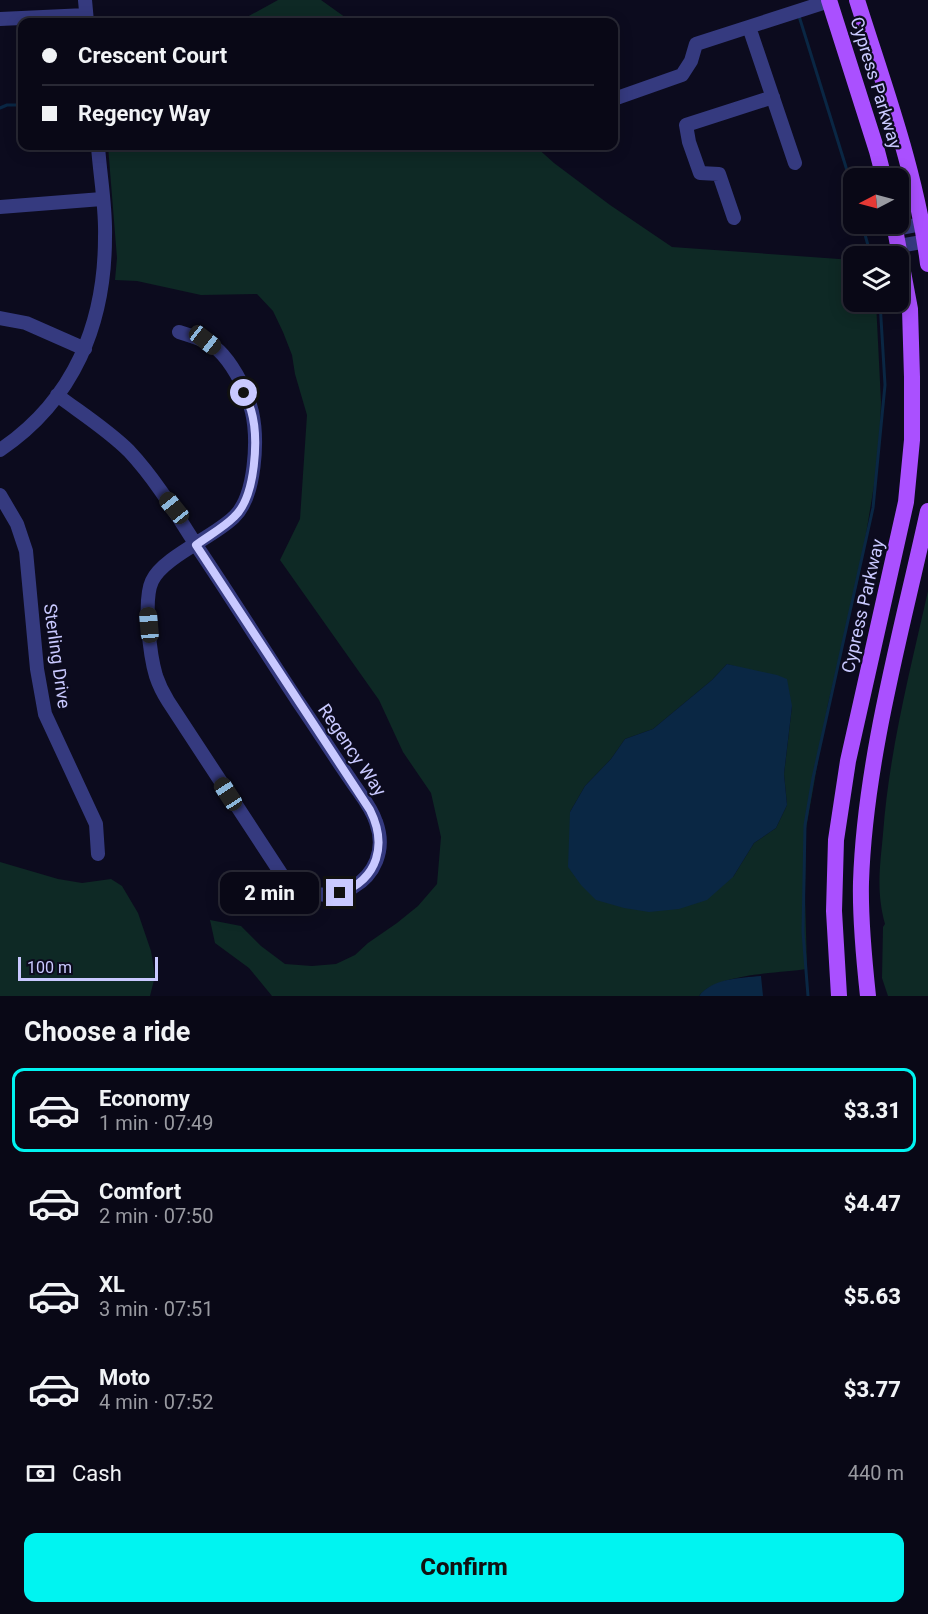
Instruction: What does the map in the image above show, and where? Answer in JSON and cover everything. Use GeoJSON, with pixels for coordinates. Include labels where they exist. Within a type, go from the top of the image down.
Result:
{"type":"FeatureCollection","features":[{"type":"Feature","properties":{"kind":"main road","name":"Cypress Parkway"},"geometry":{"type":"LineString","coordinates":[[856,0],[900,135],[925,223],[928,264]]}},
{"type":"Feature","properties":{"kind":"main road","name":"Cypress Parkway"},"geometry":{"type":"LineString","coordinates":[[829,1],[881,168]]}},
{"type":"Feature","properties":{"kind":"main road","name":"Cypress Parkway"},"geometry":{"type":"LineString","coordinates":[[897,234],[899,246]]}},
{"type":"Feature","properties":{"kind":"main road","name":"Cypress Parkway"},"geometry":{"type":"LineString","coordinates":[[839,996],[834,911],[836,840],[848,761],[906,502],[912,440],[909,303]]}},
{"type":"Feature","properties":{"kind":"main road"},"geometry":{"type":"LineString","coordinates":[[868,996],[861,883],[868,804],[881,724],[928,511]]}},
{"type":"Feature","properties":{"kind":"street"},"geometry":{"type":"LineString","coordinates":[[85,0],[86,18]]}},
{"type":"Feature","properties":{"kind":"street"},"geometry":{"type":"LineString","coordinates":[[618,98],[682,75],[691,61],[696,44],[829,1]]}},
{"type":"Feature","properties":{"kind":"street"},"geometry":{"type":"LineString","coordinates":[[0,19],[18,19]]}},
{"type":"Feature","properties":{"kind":"street"},"geometry":{"type":"LineString","coordinates":[[749,27],[795,163]]}},
{"type":"Feature","properties":{"kind":"street"},"geometry":{"type":"LineString","coordinates":[[734,218],[719,174],[700,173],[689,142],[686,125],[773,97]]}},
{"type":"Feature","properties":{"kind":"street"},"geometry":{"type":"LineString","coordinates":[[0,450],[23,433],[57,395],[85,349],[94,324],[104,269],[105,235],[98,150]]}},
{"type":"Feature","properties":{"kind":"street"},"geometry":{"type":"LineString","coordinates":[[0,207],[102,199]]}},
{"type":"Feature","properties":{"kind":"street"},"geometry":{"type":"LineString","coordinates":[[909,225],[925,223]]}},
{"type":"Feature","properties":{"kind":"street"},"geometry":{"type":"LineString","coordinates":[[899,246],[927,242]]}},
{"type":"Feature","properties":{"kind":"street"},"geometry":{"type":"LineString","coordinates":[[0,318],[26,323],[85,349]]}},
{"type":"Feature","properties":{"kind":"street"},"geometry":{"type":"LineString","coordinates":[[179,332],[205,340],[222,354],[237,374],[252,412],[253,422],[255,454],[250,484],[242,508],[234,518],[196,545]]}},
{"type":"Feature","properties":{"kind":"street","name":"Regency Way"},"geometry":{"type":"LineString","coordinates":[[57,395],[129,451],[174,508],[370,810],[380,835],[376,860],[363,879],[349,890],[333,895],[310,894],[294,886],[282,875],[161,690],[152,660],[147,607],[149,588],[157,573],[196,545]]}},
{"type":"Feature","properties":{"kind":"street","name":"Sterling Drive"},"geometry":{"type":"LineString","coordinates":[[0,495],[17,524],[26,551],[37,669],[45,714],[96,824],[98,854]]}},
{"type":"Feature","properties":{"kind":"green space"},"geometry":{"type":"Polygon","coordinates":[[[278,0],[321,0],[346,18],[245,18],[278,0]]]}},
{"type":"Feature","properties":{"kind":"green space"},"geometry":{"type":"Polygon","coordinates":[[[108,150],[539,150],[610,205],[672,247],[843,259],[843,312],[876,312],[881,402],[879,455],[859,577],[828,704],[806,829],[807,969],[733,979],[707,989],[699,996],[272,996],[249,968],[215,943],[210,920],[241,926],[261,946],[285,964],[312,966],[336,964],[355,955],[397,923],[418,906],[437,884],[441,837],[431,793],[403,752],[379,700],[280,560],[300,519],[307,415],[292,355],[273,311],[257,294],[201,295],[137,281],[115,280],[117,258],[108,150]],[[727,664],[712,680],[653,729],[625,739],[611,759],[585,786],[570,812],[570,829],[733,877],[754,843],[776,828],[787,805],[784,774],[792,706],[748,670],[727,664]]]}},
{"type":"Feature","properties":{"kind":"green space"},"geometry":{"type":"Polygon","coordinates":[[[928,591],[928,996],[888,996],[882,978],[883,927],[885,924],[880,901],[886,803],[901,712],[928,591]]]}},
{"type":"Feature","properties":{"kind":"green space"},"geometry":{"type":"Polygon","coordinates":[[[0,862],[58,879],[82,883],[111,879],[122,886],[138,913],[151,951],[155,976],[150,996],[0,996],[0,862]]]}},
{"type":"Feature","properties":{"kind":"water"},"geometry":{"type":"Polygon","coordinates":[[[727,664],[787,679],[792,706],[784,774],[787,805],[776,828],[754,843],[733,877],[707,900],[679,909],[649,912],[596,900],[568,867],[570,812],[585,786],[611,759],[625,739],[653,729],[712,680],[727,664]]]}},
{"type":"Feature","properties":{"kind":"water"},"geometry":{"type":"Polygon","coordinates":[[[761,976],[763,996],[699,996],[719,982],[761,976]]]}},
{"type":"Feature","properties":{"kind":"waterway"},"geometry":{"type":"LineString","coordinates":[[799,16],[846,168]]}},
{"type":"Feature","properties":{"kind":"waterway"},"geometry":{"type":"LineString","coordinates":[[0,108],[7,105],[18,105]]}},
{"type":"Feature","properties":{"kind":"waterway"},"geometry":{"type":"LineString","coordinates":[[865,234],[868,246]]}},
{"type":"Feature","properties":{"kind":"waterway"},"geometry":{"type":"LineString","coordinates":[[808,996],[803,932],[805,825],[813,778],[873,508],[885,385],[881,312]]}},
{"type":"Feature","properties":{"kind":"route"},"geometry":{"type":"LineString","coordinates":[[244,393],[252,412],[255,454],[250,484],[242,508],[234,518],[196,545],[376,822],[380,835],[376,860],[370,871],[357,885],[340,893]]}}]}
